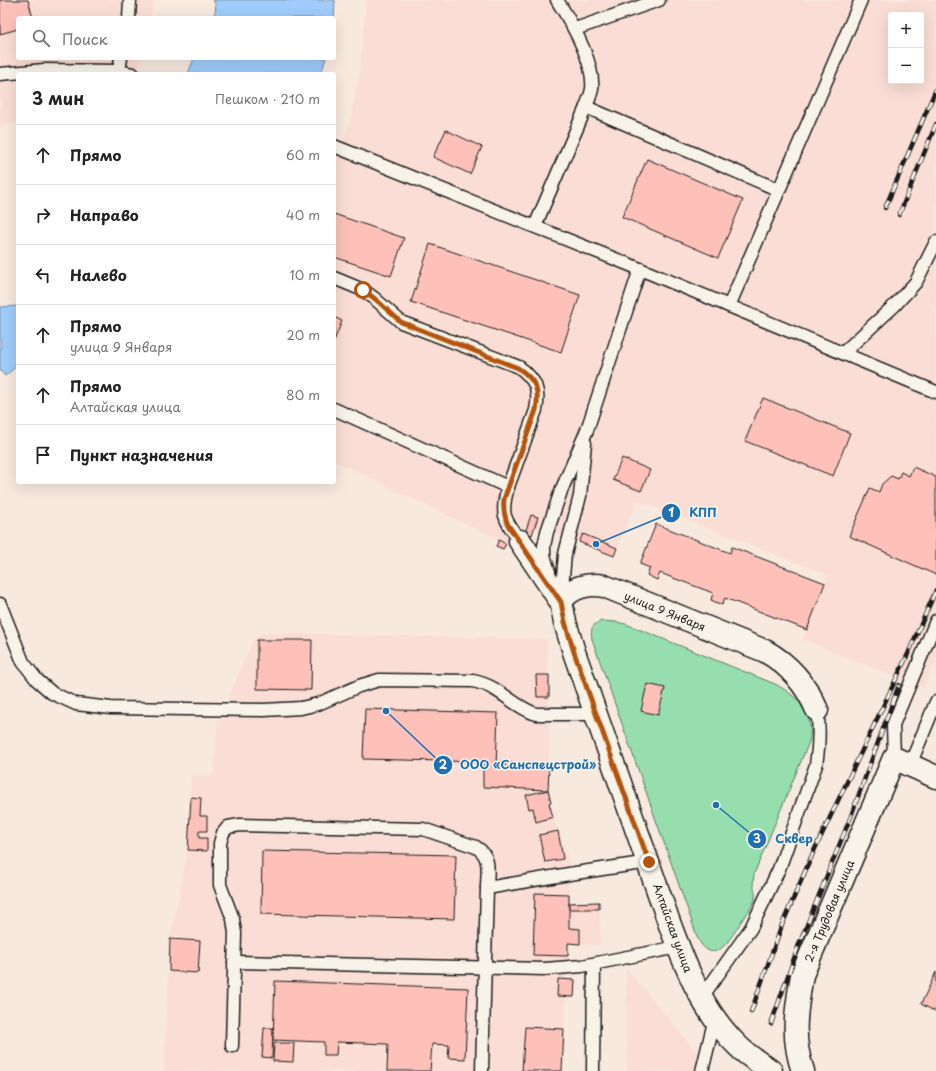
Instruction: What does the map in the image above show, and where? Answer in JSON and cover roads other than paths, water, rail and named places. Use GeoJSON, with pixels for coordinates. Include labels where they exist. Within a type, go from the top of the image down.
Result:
{"type":"FeatureCollection","features":[{"type":"Feature","properties":{"kind":"street"},"geometry":{"type":"LineString","coordinates":[[520,541],[561,602]]}},
{"type":"Feature","properties":{"kind":"street","name":"улица 9 Января"},"geometry":{"type":"LineString","coordinates":[[561,602],[567,593],[577,588],[591,585],[604,586],[765,651],[789,668],[806,689],[817,710]]}},
{"type":"Feature","properties":{"kind":"street","name":"Алтайская улица"},"geometry":{"type":"LineString","coordinates":[[561,602],[572,646],[595,714],[649,862],[678,947],[695,986],[715,1018],[739,1047],[771,1071]]}},
{"type":"Feature","properties":{"kind":"street"},"geometry":{"type":"LineString","coordinates":[[902,762],[936,777]]}},
{"type":"Feature","properties":{"kind":"street","name":"2-я Трудовая улица"},"geometry":{"type":"LineString","coordinates":[[803,1071],[796,1039],[795,1010],[802,975],[902,762]]}},
{"type":"Feature","properties":{"kind":"lane"},"geometry":{"type":"LineString","coordinates":[[129,16],[130,0]]}},
{"type":"Feature","properties":{"kind":"lane"},"geometry":{"type":"LineString","coordinates":[[535,226],[586,107],[592,89],[591,72],[575,29],[557,0]]}},
{"type":"Feature","properties":{"kind":"lane"},"geometry":{"type":"LineString","coordinates":[[575,29],[658,0]]}},
{"type":"Feature","properties":{"kind":"lane"},"geometry":{"type":"LineString","coordinates":[[729,306],[861,0]]}},
{"type":"Feature","properties":{"kind":"lane"},"geometry":{"type":"LineString","coordinates":[[119,71],[121,60]]}},
{"type":"Feature","properties":{"kind":"lane"},"geometry":{"type":"LineString","coordinates":[[22,72],[44,70],[124,72]]}},
{"type":"Feature","properties":{"kind":"lane"},"geometry":{"type":"LineString","coordinates":[[0,74],[16,73]]}},
{"type":"Feature","properties":{"kind":"lane"},"geometry":{"type":"LineString","coordinates":[[586,107],[779,190]]}},
{"type":"Feature","properties":{"kind":"lane"},"geometry":{"type":"LineString","coordinates":[[336,147],[640,268],[936,392]]}},
{"type":"Feature","properties":{"kind":"lane"},"geometry":{"type":"LineString","coordinates":[[843,353],[895,305],[916,282],[936,242]]}},
{"type":"Feature","properties":{"kind":"lane"},"geometry":{"type":"LineString","coordinates":[[561,602],[546,564],[544,546],[561,491],[586,430],[640,268]]}},
{"type":"Feature","properties":{"kind":"lane"},"geometry":{"type":"LineString","coordinates":[[336,279],[363,290],[401,322],[518,368],[527,374],[538,391],[538,400],[536,410],[504,499],[504,513],[508,525],[520,541]]}},
{"type":"Feature","properties":{"kind":"lane"},"geometry":{"type":"LineString","coordinates":[[336,410],[508,487]]}},
{"type":"Feature","properties":{"kind":"lane"},"geometry":{"type":"LineString","coordinates":[[561,602],[565,554],[580,496],[586,430]]}},
{"type":"Feature","properties":{"kind":"lane"},"geometry":{"type":"LineString","coordinates":[[0,604],[23,662],[37,680],[52,693],[76,704],[111,708],[284,709],[301,708],[318,704],[359,686],[379,680],[473,681],[491,686],[527,711],[536,714],[595,714]]}},
{"type":"Feature","properties":{"kind":"lane"},"geometry":{"type":"LineString","coordinates":[[902,762],[893,725],[936,621]]}},
{"type":"Feature","properties":{"kind":"lane"},"geometry":{"type":"LineString","coordinates":[[902,762],[936,702]]}},
{"type":"Feature","properties":{"kind":"lane"},"geometry":{"type":"LineString","coordinates":[[702,997],[751,928],[779,869],[816,765],[819,747],[817,710]]}},
{"type":"Feature","properties":{"kind":"lane"},"geometry":{"type":"LineString","coordinates":[[232,1046],[235,933],[233,919],[220,885],[219,874],[220,843],[223,833],[228,827],[240,824],[423,829],[476,847],[482,851],[488,865],[482,1071]]}},
{"type":"Feature","properties":{"kind":"lane"},"geometry":{"type":"LineString","coordinates":[[487,888],[649,862]]}},
{"type":"Feature","properties":{"kind":"lane"},"geometry":{"type":"LineString","coordinates":[[234,962],[545,969],[582,966],[678,947]]}},
{"type":"Feature","properties":{"kind":"lane"},"geometry":{"type":"LineString","coordinates":[[593,1071],[594,964]]}},
{"type":"Feature","properties":{"kind":"lane"},"geometry":{"type":"LineString","coordinates":[[702,1071],[715,1018]]}},
{"type":"Feature","properties":{"kind":"water"},"geometry":{"type":"Polygon","coordinates":[[[213,0],[335,0],[334,16],[213,16],[216,9],[213,0]]]}},
{"type":"Feature","properties":{"kind":"water"},"geometry":{"type":"Polygon","coordinates":[[[193,60],[325,60],[322,72],[189,72],[193,60]]]}},
{"type":"Feature","properties":{"kind":"water"},"geometry":{"type":"Polygon","coordinates":[[[16,306],[16,367],[5,376],[0,370],[0,307],[16,306]]]}},
{"type":"Feature","properties":{"kind":"railway"},"geometry":{"type":"LineString","coordinates":[[885,208],[936,89]]}},
{"type":"Feature","properties":{"kind":"railway"},"geometry":{"type":"LineString","coordinates":[[899,215],[936,124]]}},
{"type":"Feature","properties":{"kind":"railway"},"geometry":{"type":"LineString","coordinates":[[751,1012],[782,925],[813,853],[908,654],[936,590]]}},
{"type":"Feature","properties":{"kind":"railway"},"geometry":{"type":"LineString","coordinates":[[771,1024],[798,947],[851,816],[899,685]]}},
{"type":"Feature","properties":{"kind":"place","name":"КПП"},"geometry":{"type":"Point","coordinates":[596,544]}},
{"type":"Feature","properties":{"kind":"place","name":"ООО «Санспецстрой»"},"geometry":{"type":"Point","coordinates":[386,711]}},
{"type":"Feature","properties":{"kind":"place","name":"Сквер"},"geometry":{"type":"Point","coordinates":[716,805]}}]}
